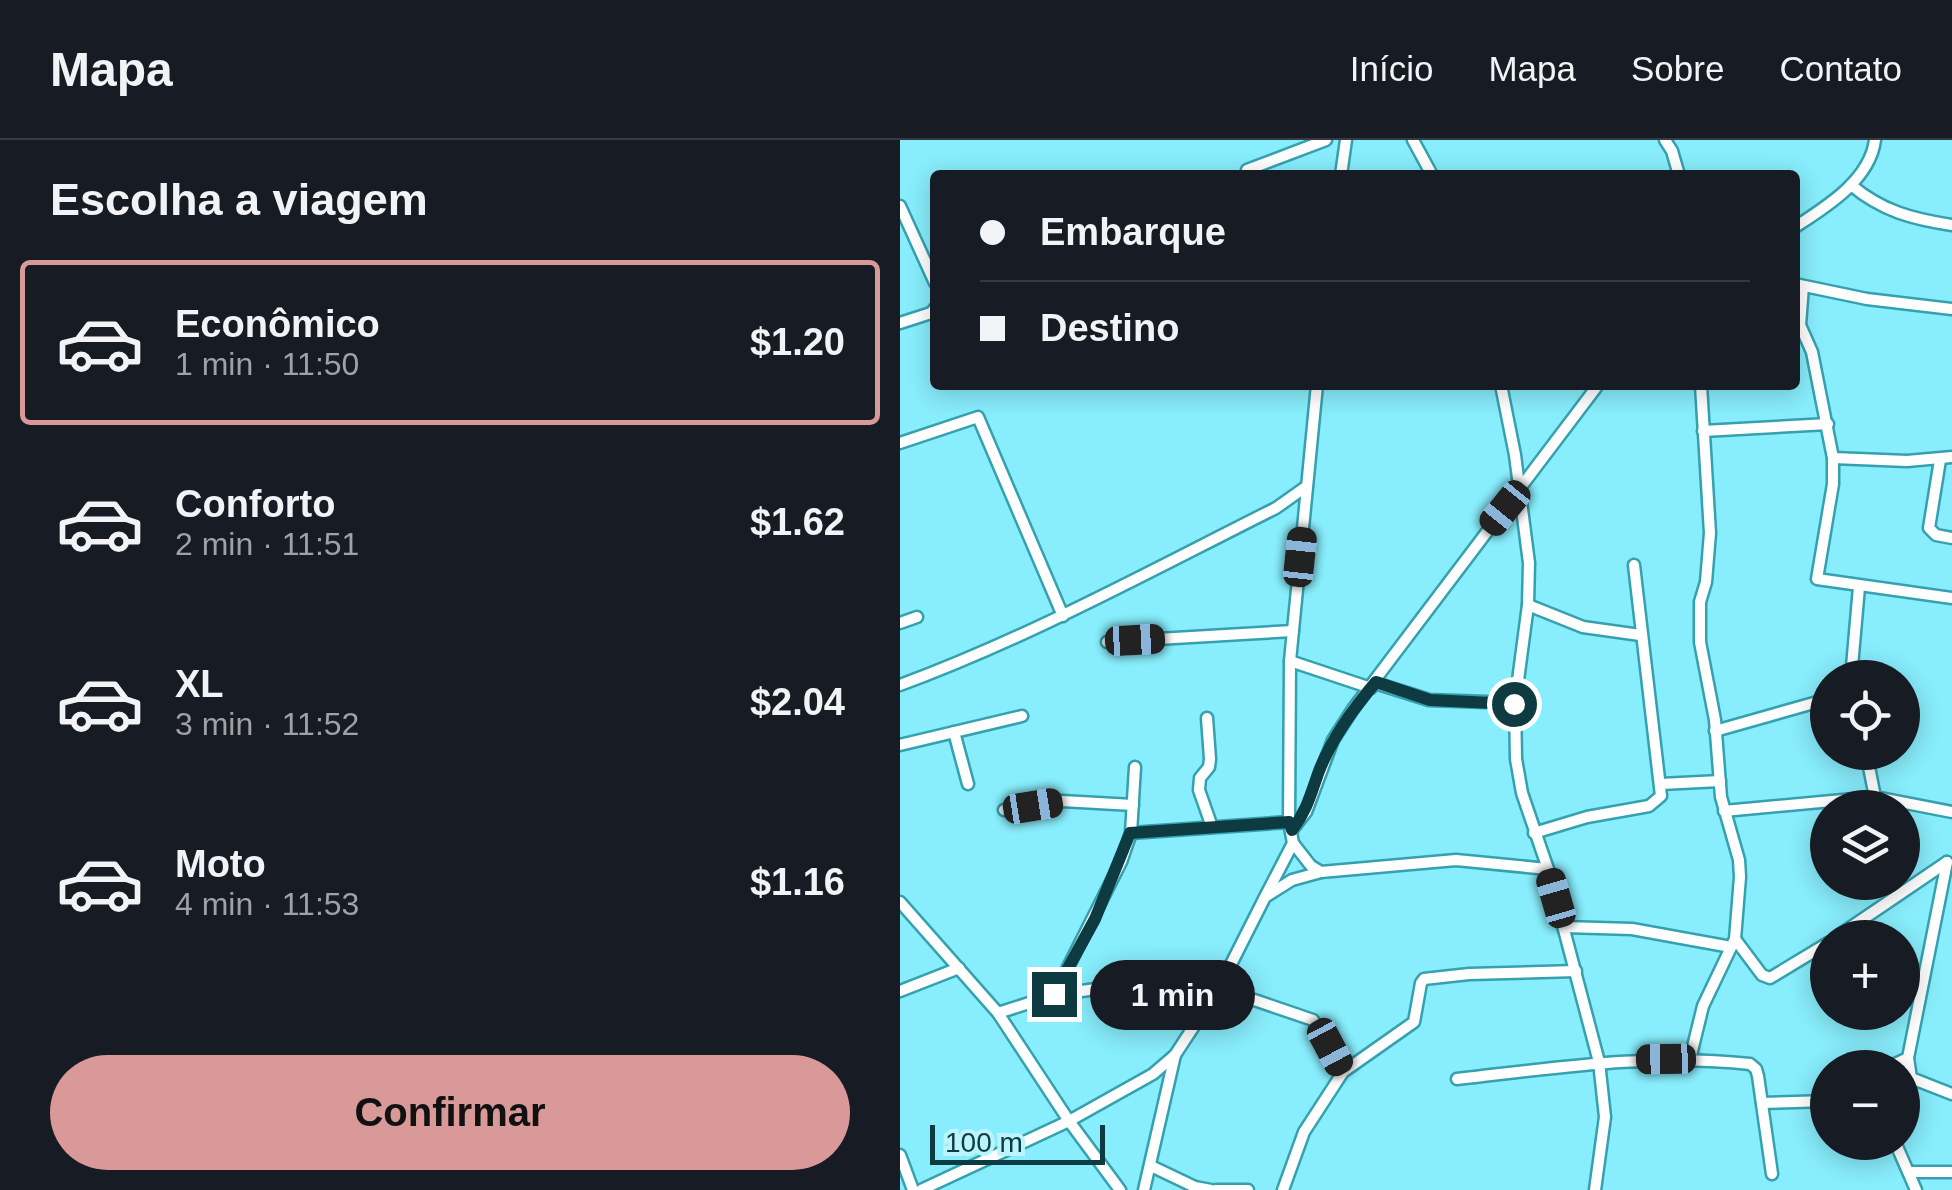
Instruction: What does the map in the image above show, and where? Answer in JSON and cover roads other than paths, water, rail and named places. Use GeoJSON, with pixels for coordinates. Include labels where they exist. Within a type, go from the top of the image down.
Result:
{"type":"FeatureCollection","features":[{"type":"Feature","properties":{"kind":"street"},"geometry":{"type":"LineString","coordinates":[[1247,170],[1326,140]]}},
{"type":"Feature","properties":{"kind":"street"},"geometry":{"type":"LineString","coordinates":[[1342,170],[1346,140]]}},
{"type":"Feature","properties":{"kind":"street"},"geometry":{"type":"LineString","coordinates":[[1413,140],[1429,170]]}},
{"type":"Feature","properties":{"kind":"street"},"geometry":{"type":"LineString","coordinates":[[1665,140],[1678,170]]}},
{"type":"Feature","properties":{"kind":"street"},"geometry":{"type":"LineString","coordinates":[[1800,223],[1851,185],[1868,164],[1875,140]]}},
{"type":"Feature","properties":{"kind":"street"},"geometry":{"type":"LineString","coordinates":[[1851,185],[1872,203],[1900,216],[1952,225]]}},
{"type":"Feature","properties":{"kind":"street"},"geometry":{"type":"LineString","coordinates":[[901,212],[930,273]]}},
{"type":"Feature","properties":{"kind":"street"},"geometry":{"type":"LineString","coordinates":[[1800,285],[1882,302],[1952,308]]}},
{"type":"Feature","properties":{"kind":"street"},"geometry":{"type":"LineString","coordinates":[[900,323],[930,313]]}},
{"type":"Feature","properties":{"kind":"street"},"geometry":{"type":"LineString","coordinates":[[1800,325],[1812,352],[1834,458],[1817,578],[1952,598]]}},
{"type":"Feature","properties":{"kind":"street"},"geometry":{"type":"LineString","coordinates":[[1317,390],[1290,661],[1291,826],[1293,843],[1311,866],[1321,872]]}},
{"type":"Feature","properties":{"kind":"street"},"geometry":{"type":"LineString","coordinates":[[1502,390],[1529,564],[1528,605],[1514,704],[1516,759],[1522,793],[1548,869],[1599,1062],[1605,1117],[1595,1190]]}},
{"type":"Feature","properties":{"kind":"street"},"geometry":{"type":"LineString","coordinates":[[1130,833],[1291,826],[1306,812],[1333,740],[1447,582],[1594,390]]}},
{"type":"Feature","properties":{"kind":"street"},"geometry":{"type":"LineString","coordinates":[[1690,1059],[1703,1006],[1733,943],[1739,860],[1724,811],[1699,622],[1710,533],[1700,390]]}},
{"type":"Feature","properties":{"kind":"street"},"geometry":{"type":"LineString","coordinates":[[900,443],[978,416],[1063,616]]}},
{"type":"Feature","properties":{"kind":"street"},"geometry":{"type":"LineString","coordinates":[[1703,431],[1828,424]]}},
{"type":"Feature","properties":{"kind":"street"},"geometry":{"type":"LineString","coordinates":[[1834,458],[1946,459],[1928,528],[1936,535],[1952,538]]}},
{"type":"Feature","properties":{"kind":"street"},"geometry":{"type":"LineString","coordinates":[[900,685],[1063,616],[1276,508],[1308,486]]}},
{"type":"Feature","properties":{"kind":"street"},"geometry":{"type":"LineString","coordinates":[[1534,833],[1587,817],[1649,806],[1661,796],[1634,565]]}},
{"type":"Feature","properties":{"kind":"street"},"geometry":{"type":"LineString","coordinates":[[1852,660],[1858,586]]}},
{"type":"Feature","properties":{"kind":"street"},"geometry":{"type":"LineString","coordinates":[[1528,605],[1584,627],[1640,635]]}},
{"type":"Feature","properties":{"kind":"street"},"geometry":{"type":"LineString","coordinates":[[900,623],[917,617]]}},
{"type":"Feature","properties":{"kind":"street"},"geometry":{"type":"LineString","coordinates":[[1108,642],[1292,631]]}},
{"type":"Feature","properties":{"kind":"street"},"geometry":{"type":"LineString","coordinates":[[1290,661],[1430,700],[1514,704]]}},
{"type":"Feature","properties":{"kind":"street"},"geometry":{"type":"LineString","coordinates":[[1716,731],[1810,704]]}},
{"type":"Feature","properties":{"kind":"street"},"geometry":{"type":"LineString","coordinates":[[900,745],[1022,716]]}},
{"type":"Feature","properties":{"kind":"street"},"geometry":{"type":"LineString","coordinates":[[1207,718],[1210,767],[1200,778],[1199,790],[1212,827]]}},
{"type":"Feature","properties":{"kind":"street"},"geometry":{"type":"LineString","coordinates":[[954,732],[968,784]]}},
{"type":"Feature","properties":{"kind":"street"},"geometry":{"type":"LineString","coordinates":[[1054,994],[1095,919],[1130,833],[1135,767]]}},
{"type":"Feature","properties":{"kind":"street"},"geometry":{"type":"LineString","coordinates":[[1661,784],[1720,781]]}},
{"type":"Feature","properties":{"kind":"street"},"geometry":{"type":"LineString","coordinates":[[1004,810],[1062,802],[1133,805]]}},
{"type":"Feature","properties":{"kind":"street"},"geometry":{"type":"LineString","coordinates":[[1724,811],[1810,802]]}},
{"type":"Feature","properties":{"kind":"street"},"geometry":{"type":"LineString","coordinates":[[1920,805],[1952,812]]}},
{"type":"Feature","properties":{"kind":"street"},"geometry":{"type":"LineString","coordinates":[[921,1190],[1069,1121],[1153,1074],[1175,1055],[1219,988],[1293,843]]}},
{"type":"Feature","properties":{"kind":"street"},"geometry":{"type":"LineString","coordinates":[[1265,897],[1292,880],[1321,872],[1456,860],[1548,869]]}},
{"type":"Feature","properties":{"kind":"street"},"geometry":{"type":"LineString","coordinates":[[1862,920],[1949,860]]}},
{"type":"Feature","properties":{"kind":"street"},"geometry":{"type":"LineString","coordinates":[[1910,1050],[1949,860]]}},
{"type":"Feature","properties":{"kind":"street"},"geometry":{"type":"LineString","coordinates":[[901,901],[998,1013],[1120,1190]]}},
{"type":"Feature","properties":{"kind":"street"},"geometry":{"type":"LineString","coordinates":[[1564,927],[1632,929],[1733,943],[1762,975],[1770,978],[1810,953]]}},
{"type":"Feature","properties":{"kind":"street"},"geometry":{"type":"LineString","coordinates":[[900,990],[959,968]]}},
{"type":"Feature","properties":{"kind":"street"},"geometry":{"type":"LineString","coordinates":[[1284,1190],[1304,1132],[1343,1072],[1414,1022],[1424,979],[1576,971]]}},
{"type":"Feature","properties":{"kind":"street"},"geometry":{"type":"LineString","coordinates":[[998,1013],[1054,994],[1136,983]]}},
{"type":"Feature","properties":{"kind":"street"},"geometry":{"type":"LineString","coordinates":[[1219,988],[1313,1020],[1343,1072]]}},
{"type":"Feature","properties":{"kind":"street"},"geometry":{"type":"LineString","coordinates":[[1144,1190],[1175,1055]]}},
{"type":"Feature","properties":{"kind":"street"},"geometry":{"type":"LineString","coordinates":[[1457,1079],[1599,1062],[1690,1059],[1750,1064],[1756,1069],[1772,1174]]}},
{"type":"Feature","properties":{"kind":"street"},"geometry":{"type":"LineString","coordinates":[[1920,1082],[1952,1094]]}},
{"type":"Feature","properties":{"kind":"street"},"geometry":{"type":"LineString","coordinates":[[1762,1103],[1810,1102]]}},
{"type":"Feature","properties":{"kind":"street"},"geometry":{"type":"LineString","coordinates":[[900,1155],[913,1190]]}},
{"type":"Feature","properties":{"kind":"street"},"geometry":{"type":"LineString","coordinates":[[1903,1160],[1916,1190]]}},
{"type":"Feature","properties":{"kind":"street"},"geometry":{"type":"LineString","coordinates":[[1151,1166],[1195,1187],[1248,1190]]}},
{"type":"Feature","properties":{"kind":"street"},"geometry":{"type":"LineString","coordinates":[[1909,1172],[1952,1172]]}}]}
